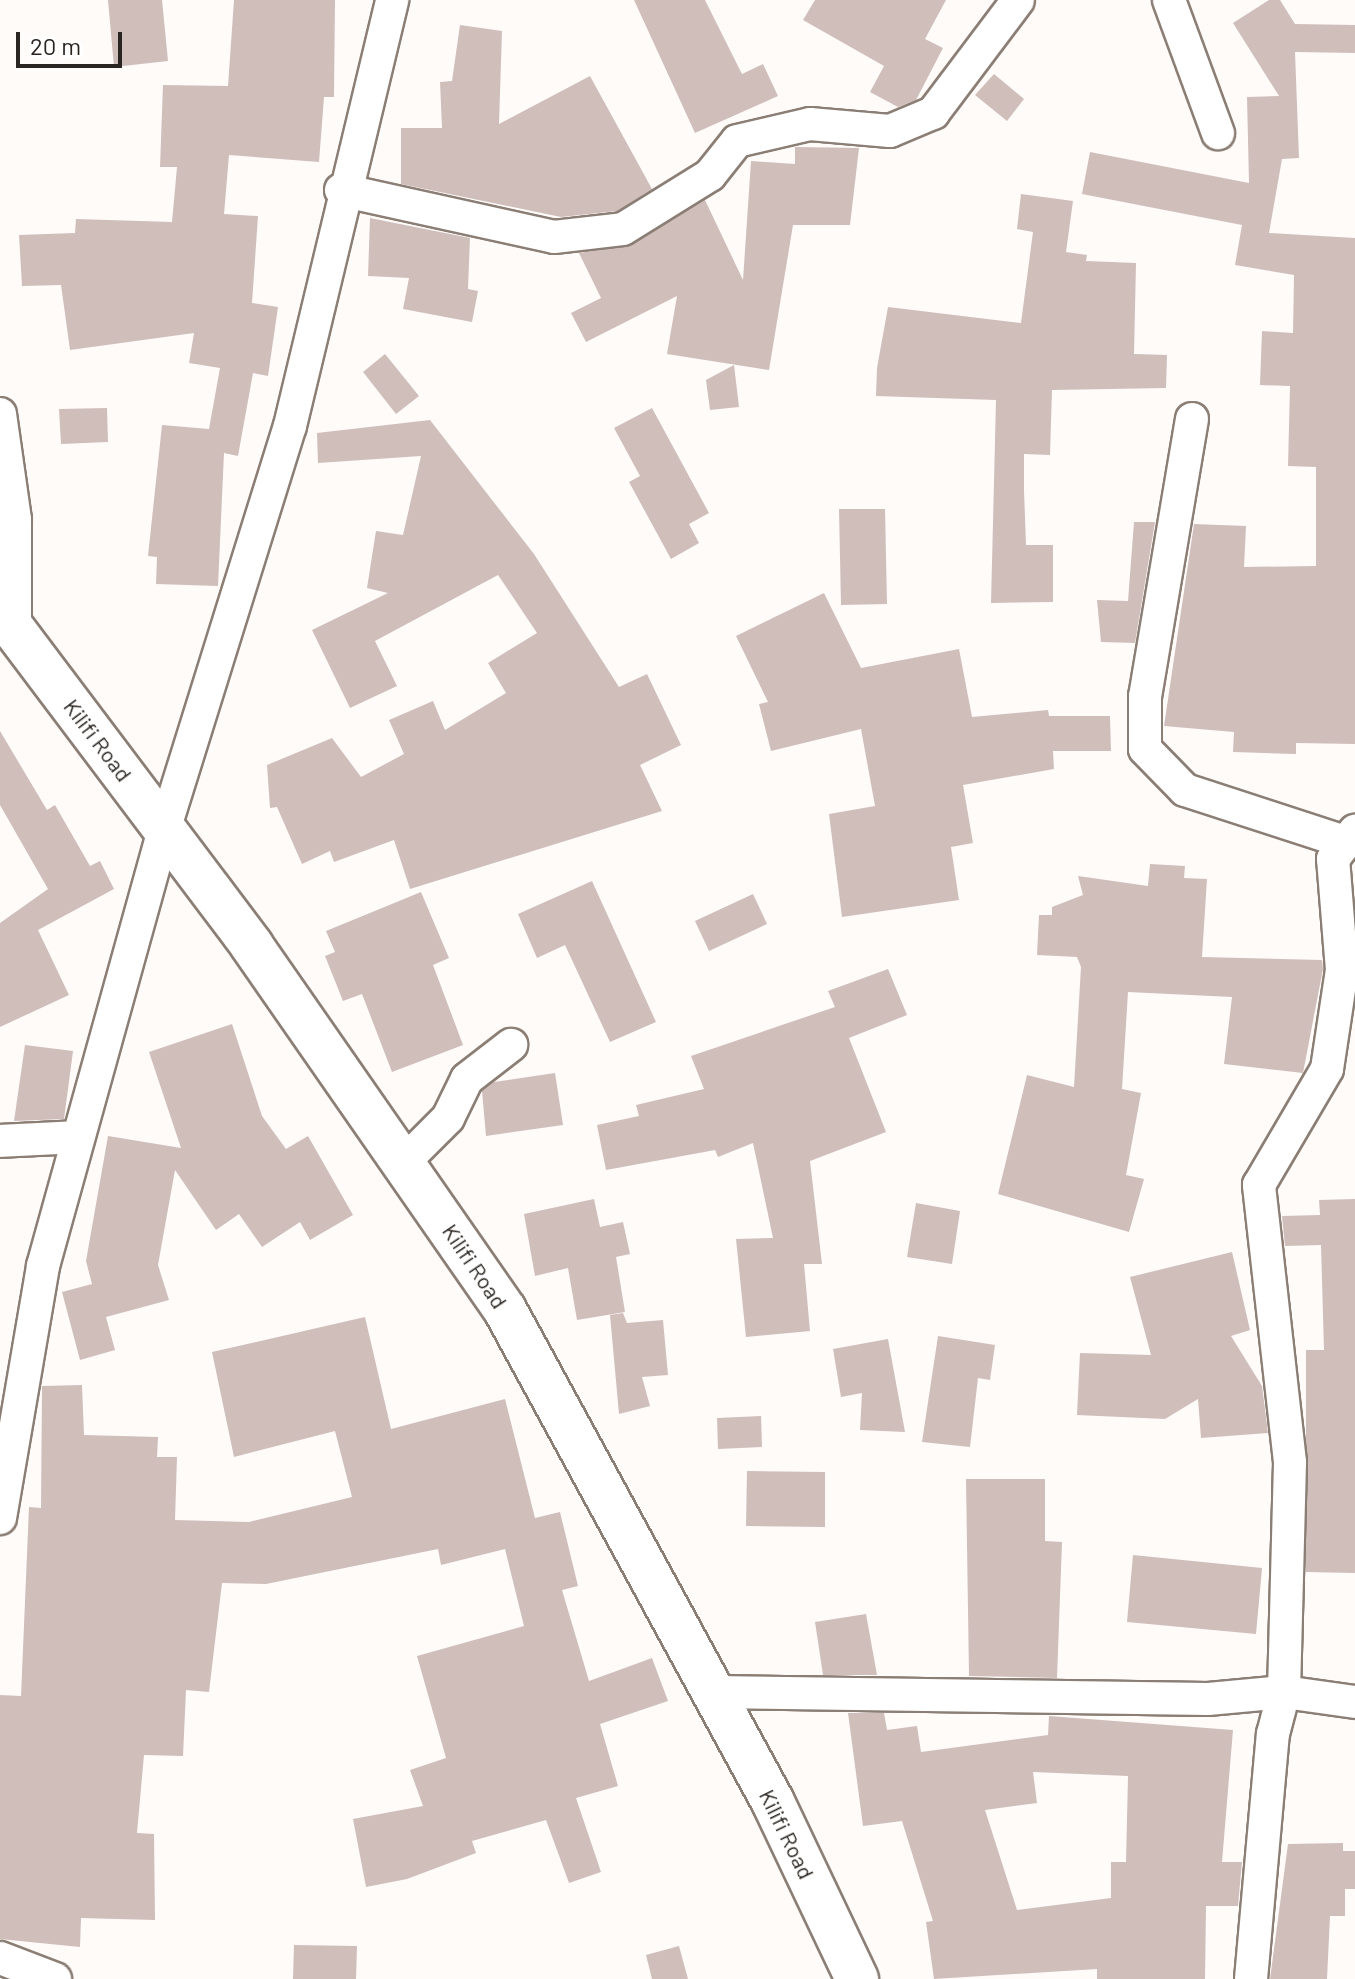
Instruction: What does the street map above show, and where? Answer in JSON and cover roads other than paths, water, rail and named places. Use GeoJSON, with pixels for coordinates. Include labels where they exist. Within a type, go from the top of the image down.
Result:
{"type":"FeatureCollection","features":[{"type":"Feature","properties":{"kind":"street"},"geometry":{"type":"LineString","coordinates":[[1,1506],[43,1266],[165,827],[290,426],[341,190],[392,0]]}},
{"type":"Feature","properties":{"kind":"street"},"geometry":{"type":"LineString","coordinates":[[341,190],[554,237],[623,229],[693,188],[737,141],[810,124],[890,131],[933,113],[1018,0]]}},
{"type":"Feature","properties":{"kind":"street"},"geometry":{"type":"LineString","coordinates":[[1169,0],[1218,133]]}},
{"type":"Feature","properties":{"kind":"street"},"geometry":{"type":"LineString","coordinates":[[0,414],[15,520],[7,621]]}},
{"type":"Feature","properties":{"kind":"street"},"geometry":{"type":"LineString","coordinates":[[1192,419],[1145,696],[1145,749],[1185,790],[1350,836],[1333,859],[1342,970],[1327,1069],[1259,1185],[1290,1462],[1284,1692],[1273,1734],[1251,1979]]}},
{"type":"Feature","properties":{"kind":"street","name":"Kilifi Road"},"geometry":{"type":"LineString","coordinates":[[7,621],[165,827],[405,1161],[505,1310],[714,1692],[857,1979]]}},
{"type":"Feature","properties":{"kind":"street"},"geometry":{"type":"LineString","coordinates":[[405,1161],[448,1118],[467,1079],[511,1045]]}},
{"type":"Feature","properties":{"kind":"street"},"geometry":{"type":"LineString","coordinates":[[0,1141],[78,1137]]}},
{"type":"Feature","properties":{"kind":"street"},"geometry":{"type":"LineString","coordinates":[[714,1692],[1208,1699],[1284,1692],[1355,1702]]}},
{"type":"Feature","properties":{"kind":"street"},"geometry":{"type":"LineString","coordinates":[[0,1958],[55,1979]]}}]}
